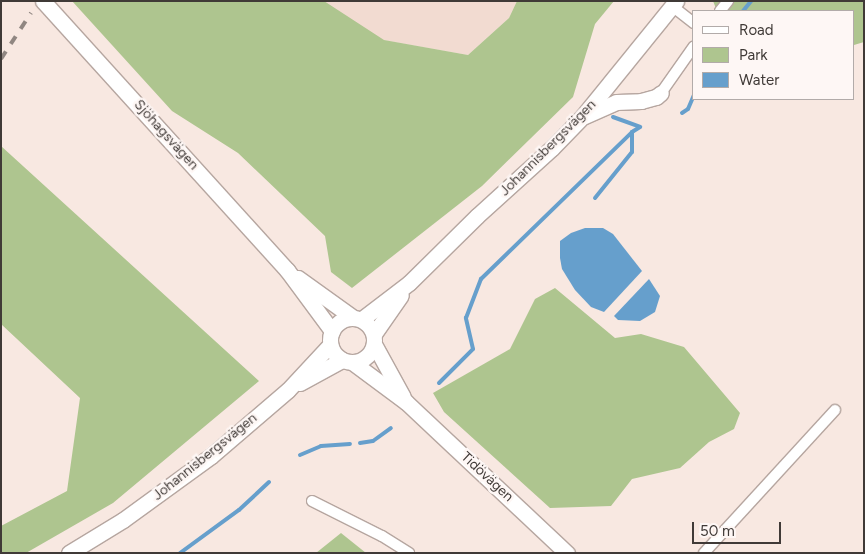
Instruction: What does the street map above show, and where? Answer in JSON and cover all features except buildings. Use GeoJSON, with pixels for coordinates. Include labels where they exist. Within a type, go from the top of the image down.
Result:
{"type":"FeatureCollection","features":[{"type":"Feature","properties":{"kind":"main road","name":"Sjöhagsvägen"},"geometry":{"type":"LineString","coordinates":[[44,1],[287,270],[331,338]]}},
{"type":"Feature","properties":{"kind":"main road","name":"Johannisbergsvägen"},"geometry":{"type":"LineString","coordinates":[[357,318],[409,283],[583,116],[674,4]]}},
{"type":"Feature","properties":{"kind":"main road"},"geometry":{"type":"LineString","coordinates":[[583,116],[601,111],[616,102],[640,101],[656,97],[661,93]]}},
{"type":"Feature","properties":{"kind":"main road","name":"Sjöhagsvägen"},"geometry":{"type":"LineString","coordinates":[[287,270],[357,318]]}},
{"type":"Feature","properties":{"kind":"main road","name":"Johannisbergsvägen"},"geometry":{"type":"LineString","coordinates":[[374,339],[409,283]]}},
{"type":"Feature","properties":{"kind":"main road"},"geometry":{"type":"LineString","coordinates":[[357,318],[370,325],[374,339],[370,354],[362,360],[347,361],[334,354],[331,338],[342,319],[357,318]]}},
{"type":"Feature","properties":{"kind":"main road","name":"Johannisbergsvägen"},"geometry":{"type":"LineString","coordinates":[[69,553],[123,520],[177,482],[288,390],[331,338]]}},
{"type":"Feature","properties":{"kind":"main road","name":"Tidövägen"},"geometry":{"type":"LineString","coordinates":[[374,339],[406,402]]}},
{"type":"Feature","properties":{"kind":"main road","name":"Johannisbergsvägen"},"geometry":{"type":"LineString","coordinates":[[288,390],[347,361]]}},
{"type":"Feature","properties":{"kind":"main road","name":"Tidövägen"},"geometry":{"type":"LineString","coordinates":[[347,361],[406,402],[567,553]]}},
{"type":"Feature","properties":{"kind":"street"},"geometry":{"type":"LineString","coordinates":[[674,4],[692,21]]}},
{"type":"Feature","properties":{"kind":"street"},"geometry":{"type":"LineString","coordinates":[[661,93],[692,49]]}},
{"type":"Feature","properties":{"kind":"street"},"geometry":{"type":"LineString","coordinates":[[704,553],[835,410]]}},
{"type":"Feature","properties":{"kind":"street"},"geometry":{"type":"LineString","coordinates":[[312,501],[382,536],[409,553]]}},
{"type":"Feature","properties":{"kind":"shaded area"},"geometry":{"type":"Polygon","coordinates":[[[312,1],[517,1],[509,18],[468,55],[383,40],[312,1]]]}},
{"type":"Feature","properties":{"kind":"green space"},"geometry":{"type":"Polygon","coordinates":[[[72,1],[324,1],[384,40],[468,55],[509,18],[517,1],[614,1],[595,24],[573,97],[482,186],[352,288],[331,272],[325,236],[238,153],[172,111],[72,1]]]}},
{"type":"Feature","properties":{"kind":"green space"},"geometry":{"type":"Polygon","coordinates":[[[713,1],[864,1],[864,42],[855,45],[855,10],[717,10],[713,1]]]}},
{"type":"Feature","properties":{"kind":"green space"},"geometry":{"type":"Polygon","coordinates":[[[1,146],[259,381],[113,503],[26,553],[1,553],[1,526],[67,491],[80,398],[1,324],[1,146]]]}},
{"type":"Feature","properties":{"kind":"green space"},"geometry":{"type":"Polygon","coordinates":[[[555,288],[615,338],[641,334],[684,347],[740,413],[734,429],[709,442],[680,468],[632,479],[611,506],[550,508],[444,412],[433,393],[510,349],[535,299],[555,288]]]}},
{"type":"Feature","properties":{"kind":"green space"},"geometry":{"type":"Polygon","coordinates":[[[341,533],[366,553],[316,553],[341,533]]]}},
{"type":"Feature","properties":{"kind":"water"},"geometry":{"type":"Polygon","coordinates":[[[585,228],[603,228],[613,234],[642,271],[604,312],[591,307],[575,290],[562,269],[560,241],[571,233],[585,228]]]}},
{"type":"Feature","properties":{"kind":"water"},"geometry":{"type":"Polygon","coordinates":[[[649,279],[660,296],[655,312],[640,321],[618,320],[614,316],[649,279]]]}},
{"type":"Feature","properties":{"kind":"waterway"},"geometry":{"type":"LineString","coordinates":[[744,10],[751,1]]}},
{"type":"Feature","properties":{"kind":"waterway"},"geometry":{"type":"LineString","coordinates":[[682,113],[688,109],[692,100]]}},
{"type":"Feature","properties":{"kind":"waterway"},"geometry":{"type":"LineString","coordinates":[[613,117],[640,127]]}},
{"type":"Feature","properties":{"kind":"waterway"},"geometry":{"type":"LineString","coordinates":[[439,383],[473,349],[466,318],[481,279],[632,132],[640,127]]}},
{"type":"Feature","properties":{"kind":"waterway"},"geometry":{"type":"LineString","coordinates":[[595,198],[632,152],[632,132]]}},
{"type":"Feature","properties":{"kind":"waterway"},"geometry":{"type":"LineString","coordinates":[[360,443],[373,441],[391,428]]}},
{"type":"Feature","properties":{"kind":"waterway"},"geometry":{"type":"LineString","coordinates":[[300,455],[321,446],[350,444]]}},
{"type":"Feature","properties":{"kind":"waterway"},"geometry":{"type":"LineString","coordinates":[[180,553],[239,510],[269,482]]}},
{"type":"Feature","properties":{"kind":"railway"},"geometry":{"type":"LineString","coordinates":[[1,59],[31,13]]}}]}
